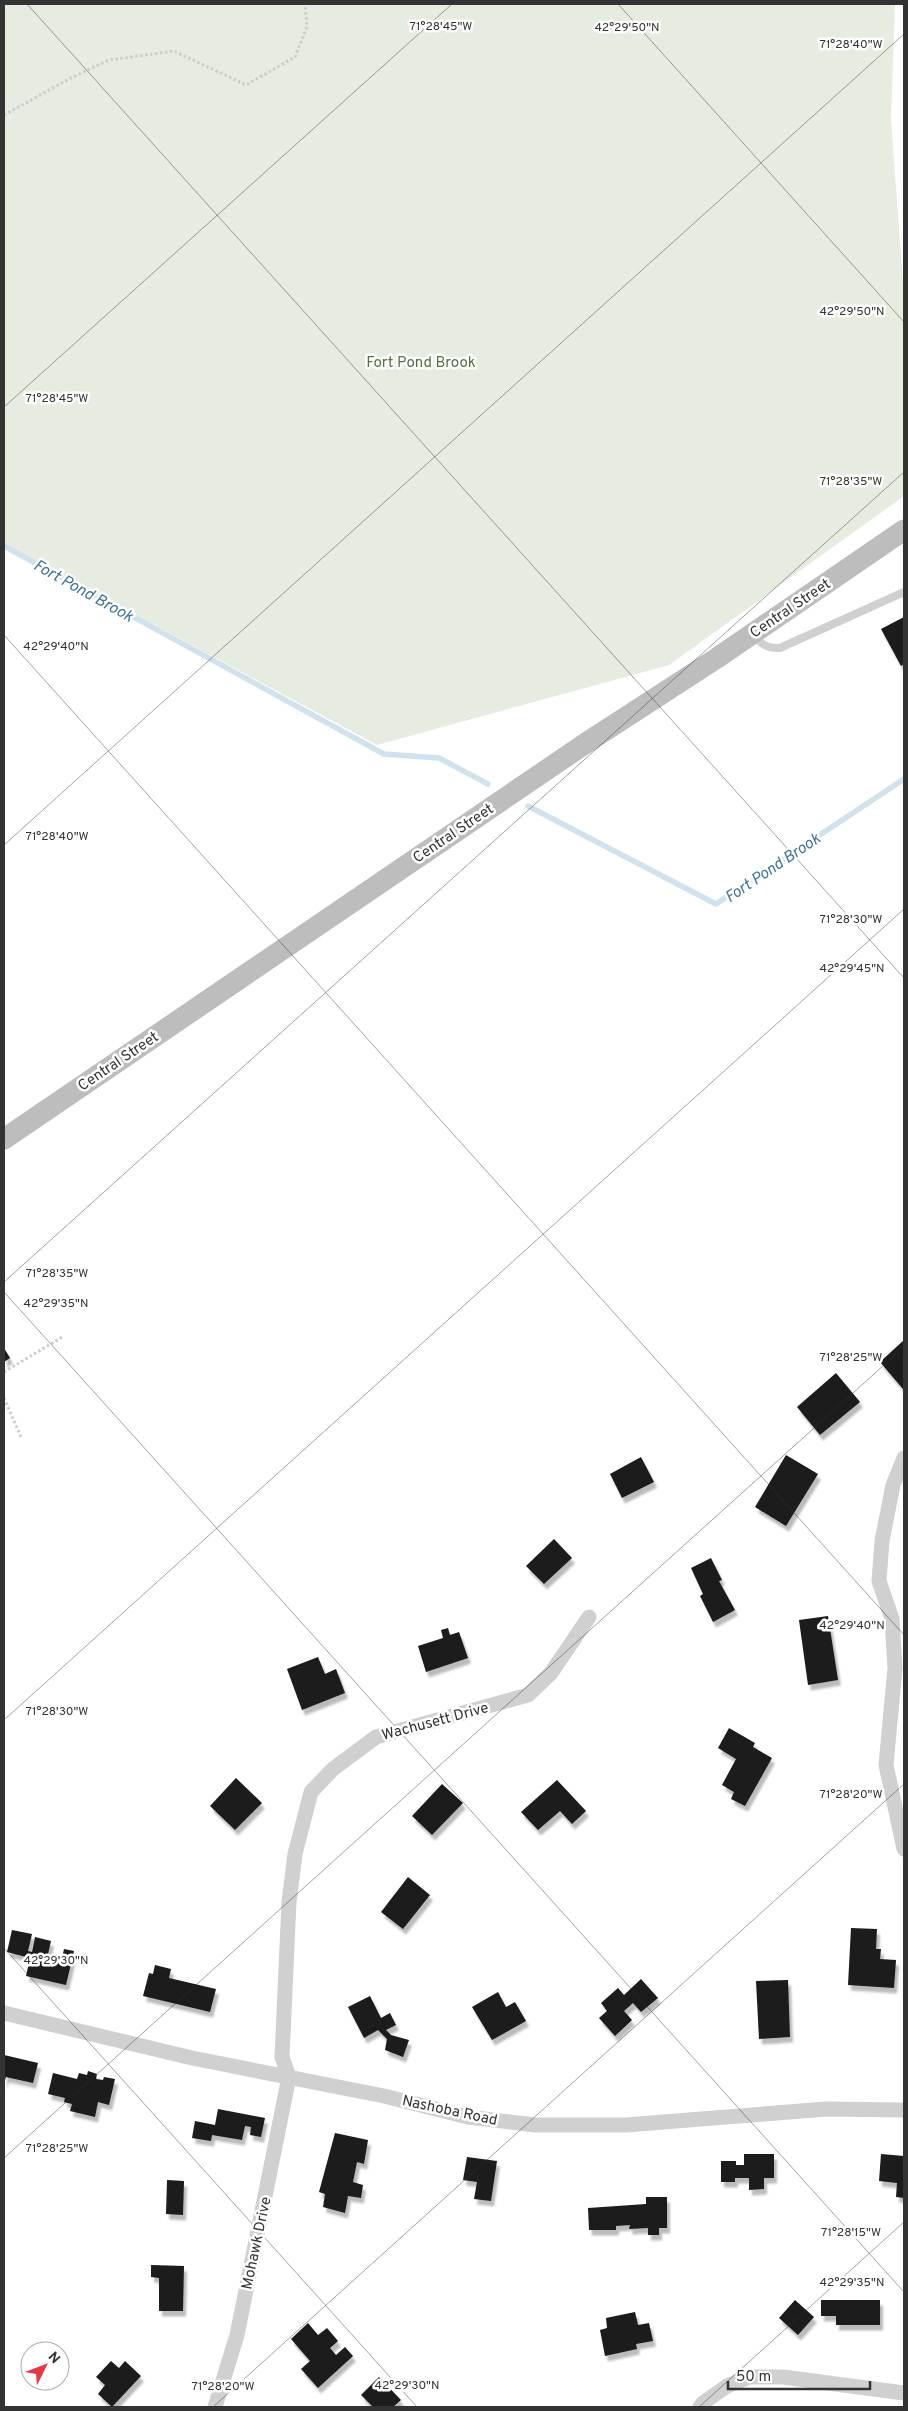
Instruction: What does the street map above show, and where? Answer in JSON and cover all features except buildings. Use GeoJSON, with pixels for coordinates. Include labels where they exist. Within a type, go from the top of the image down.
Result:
{"type":"FeatureCollection","features":[{"type":"Feature","properties":{"kind":"street","name":"Central Street"},"geometry":{"type":"LineString","coordinates":[[4,1139],[554,764],[717,658],[904,530]]}},
{"type":"Feature","properties":{"kind":"street"},"geometry":{"type":"LineString","coordinates":[[904,1458],[891,1494],[882,1541],[879,1581],[892,1619],[895,1668],[886,1765],[904,1850]]}},
{"type":"Feature","properties":{"kind":"street","name":"Wachusett Drive"},"geometry":{"type":"LineString","coordinates":[[289,2077],[282,2057],[289,1902],[295,1854],[311,1792],[333,1769],[376,1737],[528,1695],[551,1673],[589,1617]]}},
{"type":"Feature","properties":{"kind":"street","name":"Nashoba Road"},"geometry":{"type":"LineString","coordinates":[[4,2013],[192,2058],[384,2096],[468,2117],[535,2125],[626,2125],[826,2109],[904,2110]]}},
{"type":"Feature","properties":{"kind":"street","name":"Mohawk Drive"},"geometry":{"type":"LineString","coordinates":[[215,2407],[237,2335],[289,2077]]}},
{"type":"Feature","properties":{"kind":"street"},"geometry":{"type":"LineString","coordinates":[[700,2407],[727,2386],[749,2377],[782,2377],[904,2393]]}},
{"type":"Feature","properties":{"kind":"lane"},"geometry":{"type":"LineString","coordinates":[[752,633],[762,644],[771,649],[780,648],[904,592]]}},
{"type":"Feature","properties":{"kind":"path"},"geometry":{"type":"LineString","coordinates":[[4,115],[68,79],[109,60],[174,51],[246,85],[295,57],[307,27],[305,4]]}},
{"type":"Feature","properties":{"kind":"path"},"geometry":{"type":"LineString","coordinates":[[4,1372],[64,1336]]}},
{"type":"Feature","properties":{"kind":"path"},"geometry":{"type":"LineString","coordinates":[[4,1398],[21,1437]]}},
{"type":"Feature","properties":{"kind":"green space","name":"Fort Pond Brook"},"geometry":{"type":"Polygon","coordinates":[[[4,4],[895,4],[891,120],[904,297],[904,496],[669,665],[377,745],[4,544],[4,4]]]}},
{"type":"Feature","properties":{"kind":"waterway","name":"Fort Pond Brook"},"geometry":{"type":"LineString","coordinates":[[4,546],[384,754],[439,758],[488,784]]}},
{"type":"Feature","properties":{"kind":"waterway","name":"Fort Pond Brook"},"geometry":{"type":"LineString","coordinates":[[528,806],[716,904],[904,779]]}}]}
